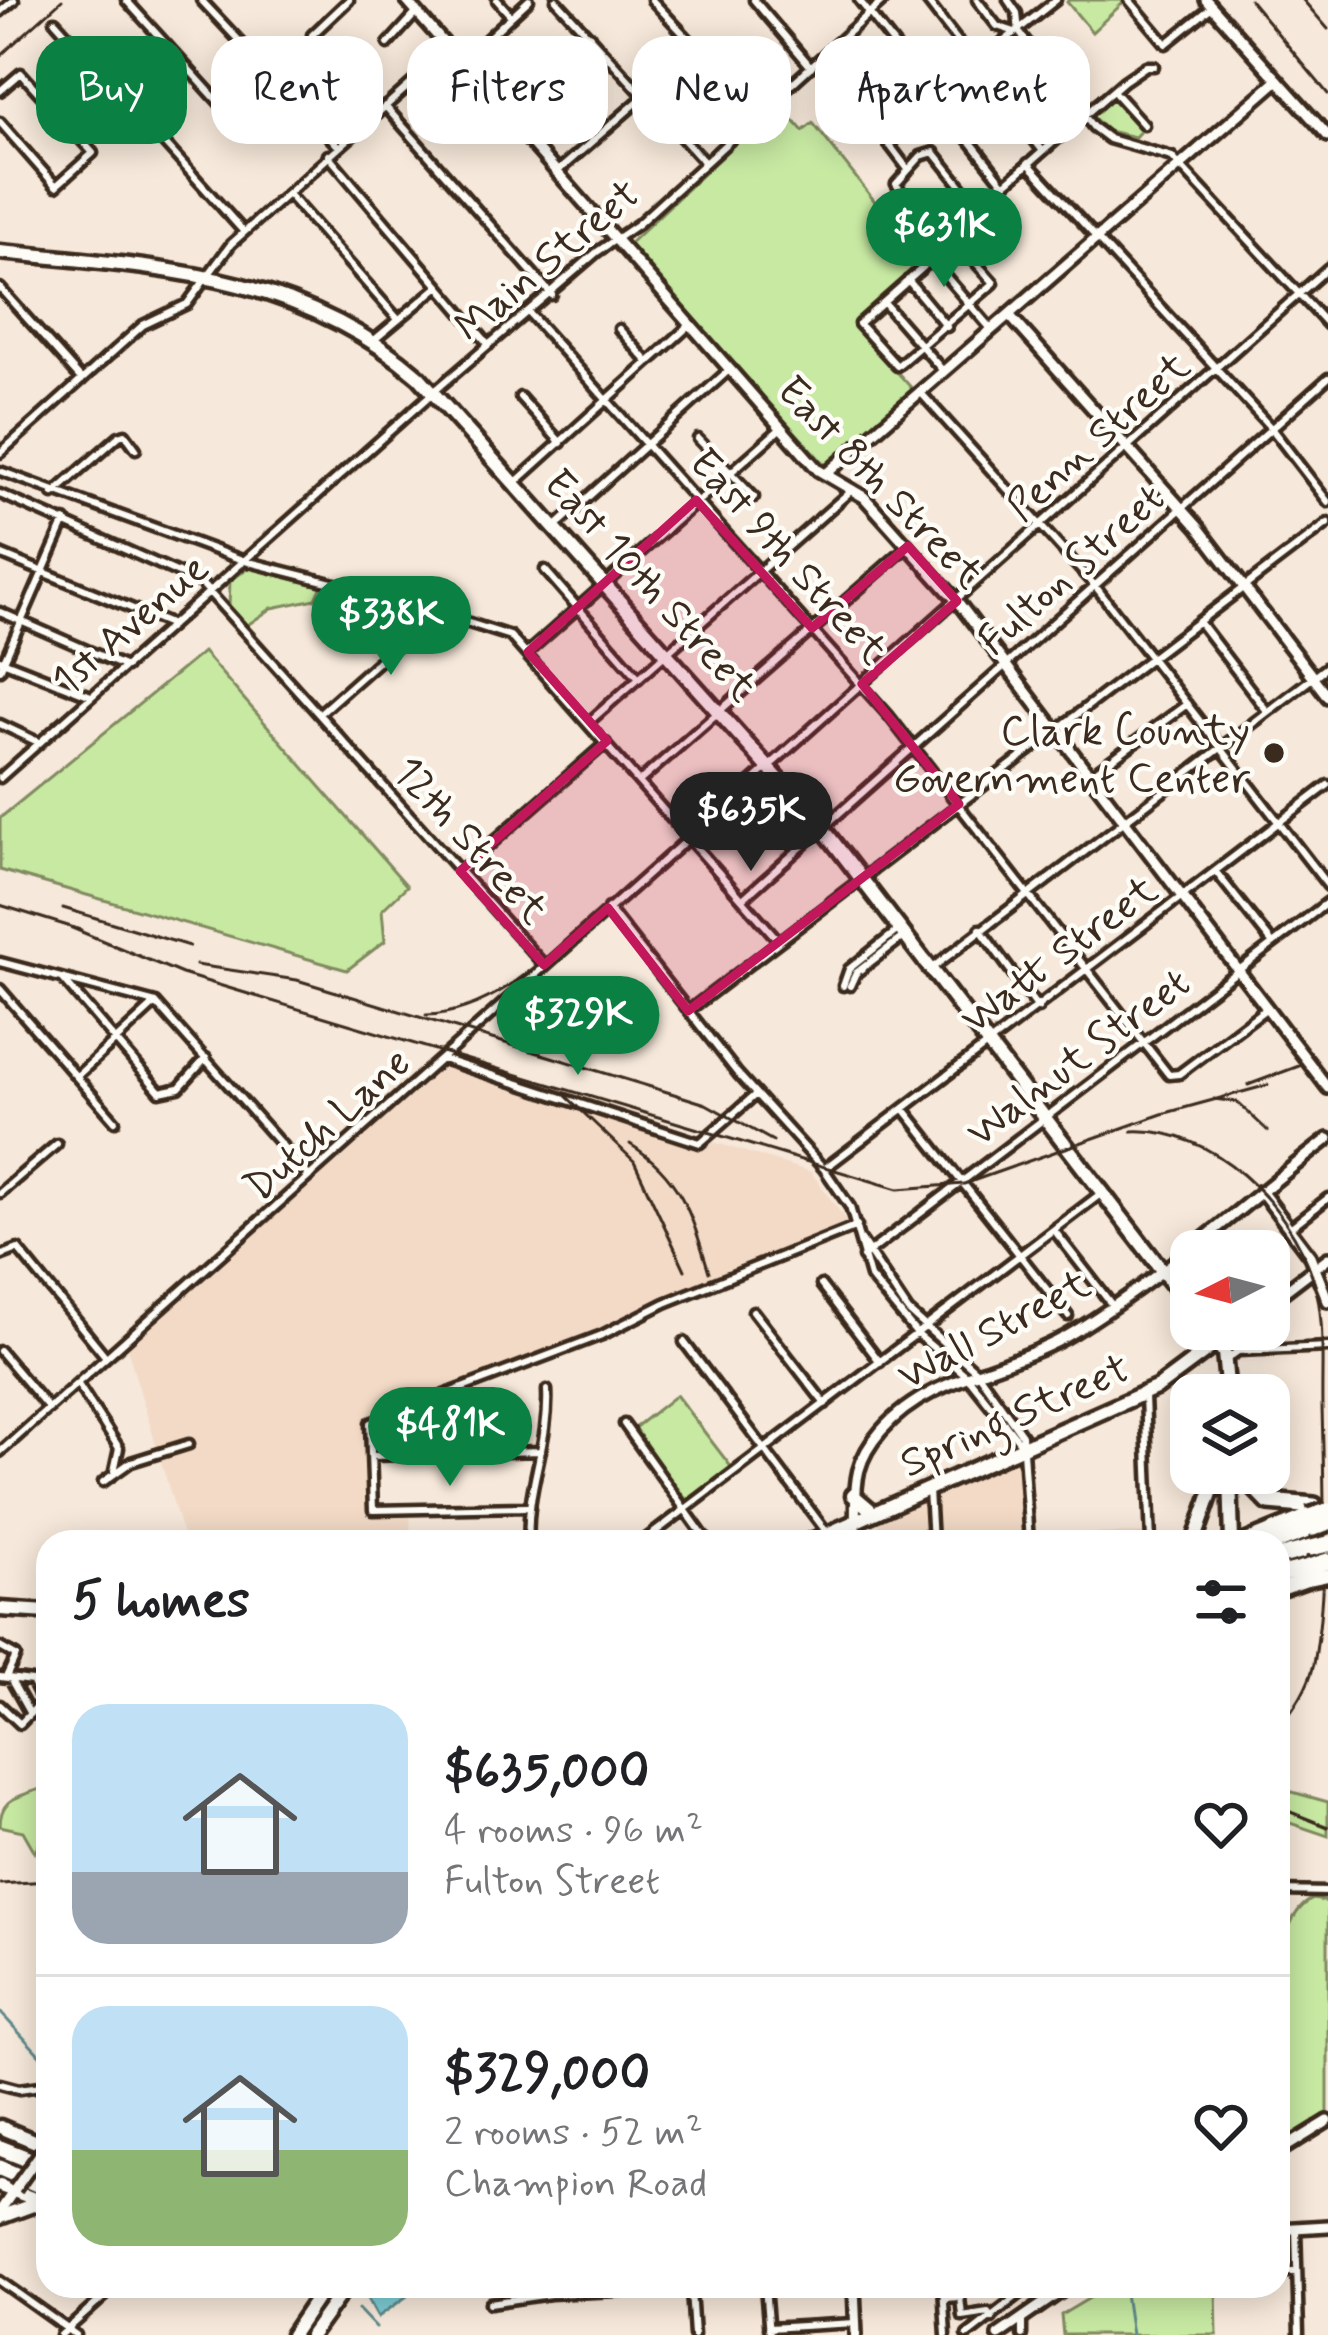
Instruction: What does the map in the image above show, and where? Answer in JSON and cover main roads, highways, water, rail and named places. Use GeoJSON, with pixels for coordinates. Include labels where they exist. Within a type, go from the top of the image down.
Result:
{"type":"FeatureCollection","features":[{"type":"Feature","properties":{"kind":"highway"},"geometry":{"type":"LineString","coordinates":[[1262,1494],[1270,1502],[1320,1516]]}},
{"type":"Feature","properties":{"kind":"highway"},"geometry":{"type":"LineString","coordinates":[[1281,1530],[1320,1516]]}},
{"type":"Feature","properties":{"kind":"highway"},"geometry":{"type":"LineString","coordinates":[[1290,1534],[1320,1516]]}},
{"type":"Feature","properties":{"kind":"highway"},"geometry":{"type":"LineString","coordinates":[[1290,1554],[1319,1546]]}},
{"type":"Feature","properties":{"kind":"highway"},"geometry":{"type":"LineString","coordinates":[[1290,1574],[1309,1573],[1328,1562]]}},
{"type":"Feature","properties":{"kind":"highway"},"geometry":{"type":"LineString","coordinates":[[0,2148],[36,2150]]}},
{"type":"Feature","properties":{"kind":"highway"},"geometry":{"type":"LineString","coordinates":[[0,2167],[36,2188]]}},
{"type":"Feature","properties":{"kind":"main road","name":"East 10th Street"},"geometry":{"type":"LineString","coordinates":[[0,252],[208,274],[295,299],[373,340],[435,391],[824,830],[1170,1281]]}},
{"type":"Feature","properties":{"kind":"main road","name":"Spring Street"},"geometry":{"type":"LineString","coordinates":[[835,1530],[1145,1393],[1207,1350]]}},
{"type":"Feature","properties":{"kind":"main road"},"geometry":{"type":"LineString","coordinates":[[1199,1530],[1215,1494]]}},
{"type":"Feature","properties":{"kind":"main road"},"geometry":{"type":"LineString","coordinates":[[1225,1494],[1227,1530]]}},
{"type":"Feature","properties":{"kind":"main road"},"geometry":{"type":"LineString","coordinates":[[853,1495],[873,1512]]}},
{"type":"Feature","properties":{"kind":"main road"},"geometry":{"type":"LineString","coordinates":[[1288,1530],[1320,1516]]}},
{"type":"Feature","properties":{"kind":"main road"},"geometry":{"type":"LineString","coordinates":[[1290,1583],[1309,1573],[1328,1575]]}},
{"type":"Feature","properties":{"kind":"main road"},"geometry":{"type":"LineString","coordinates":[[0,1609],[36,1611]]}},
{"type":"Feature","properties":{"kind":"main road"},"geometry":{"type":"LineString","coordinates":[[0,2127],[36,2145]]}},
{"type":"Feature","properties":{"kind":"main road"},"geometry":{"type":"LineString","coordinates":[[18,2135],[36,2131]]}},
{"type":"Feature","properties":{"kind":"main road"},"geometry":{"type":"LineString","coordinates":[[0,2214],[36,2199]]}},
{"type":"Feature","properties":{"kind":"main road"},"geometry":{"type":"LineString","coordinates":[[292,2335],[317,2298]]}},
{"type":"Feature","properties":{"kind":"main road"},"geometry":{"type":"LineString","coordinates":[[311,2335],[337,2298]]}},
{"type":"Feature","properties":{"kind":"water"},"geometry":{"type":"Polygon","coordinates":[[[368,2298],[404,2298],[378,2317],[368,2298]]]}},
{"type":"Feature","properties":{"kind":"waterway"},"geometry":{"type":"LineString","coordinates":[[0,2012],[36,2051]]}},
{"type":"Feature","properties":{"kind":"waterway"},"geometry":{"type":"LineString","coordinates":[[1126,2298],[1131,2335]]}},
{"type":"Feature","properties":{"kind":"waterway"},"geometry":{"type":"LineString","coordinates":[[358,2309],[376,2328]]}},
{"type":"Feature","properties":{"kind":"railway"},"geometry":{"type":"LineString","coordinates":[[0,56],[62,0]]}},
{"type":"Feature","properties":{"kind":"railway"},"geometry":{"type":"LineString","coordinates":[[1250,0],[1328,94]]}},
{"type":"Feature","properties":{"kind":"railway"},"geometry":{"type":"LineString","coordinates":[[1303,0],[1328,29]]}},
{"type":"Feature","properties":{"kind":"railway"},"geometry":{"type":"LineString","coordinates":[[0,905],[81,930]]}},
{"type":"Feature","properties":{"kind":"railway"},"geometry":{"type":"LineString","coordinates":[[63,908],[189,946]]}},
{"type":"Feature","properties":{"kind":"railway"},"geometry":{"type":"LineString","coordinates":[[65,925],[182,974],[898,1189],[964,1184],[1162,1114],[1268,1085]]}},
{"type":"Feature","properties":{"kind":"railway"},"geometry":{"type":"LineString","coordinates":[[426,1015],[447,1013],[488,998],[526,974],[577,931]]}},
{"type":"Feature","properties":{"kind":"railway"},"geometry":{"type":"LineString","coordinates":[[196,965],[297,980],[674,1094],[706,1104],[773,1141]]}},
{"type":"Feature","properties":{"kind":"railway"},"geometry":{"type":"LineString","coordinates":[[1248,1085],[1299,1066]]}},
{"type":"Feature","properties":{"kind":"railway"},"geometry":{"type":"LineString","coordinates":[[565,1095],[634,1161],[685,1270]]}},
{"type":"Feature","properties":{"kind":"railway"},"geometry":{"type":"LineString","coordinates":[[1214,1099],[1237,1102],[1268,1131]]}},
{"type":"Feature","properties":{"kind":"railway"},"geometry":{"type":"LineString","coordinates":[[1132,1131],[1191,1142],[1244,1175],[1286,1223],[1313,1278],[1322,1342],[1321,1601],[1314,1664],[1290,1714]]}},
{"type":"Feature","properties":{"kind":"railway"},"geometry":{"type":"LineString","coordinates":[[630,1144],[673,1184],[690,1215],[709,1272]]}},
{"type":"Feature","properties":{"kind":"railway"},"geometry":{"type":"LineString","coordinates":[[1290,1812],[1328,1827]]}},
{"type":"Feature","properties":{"kind":"railway"},"geometry":{"type":"LineString","coordinates":[[0,1884],[36,1882]]}},
{"type":"Feature","properties":{"kind":"place","name":"Clark County Government Center"},"geometry":{"type":"Point","coordinates":[1274,753]}}]}
